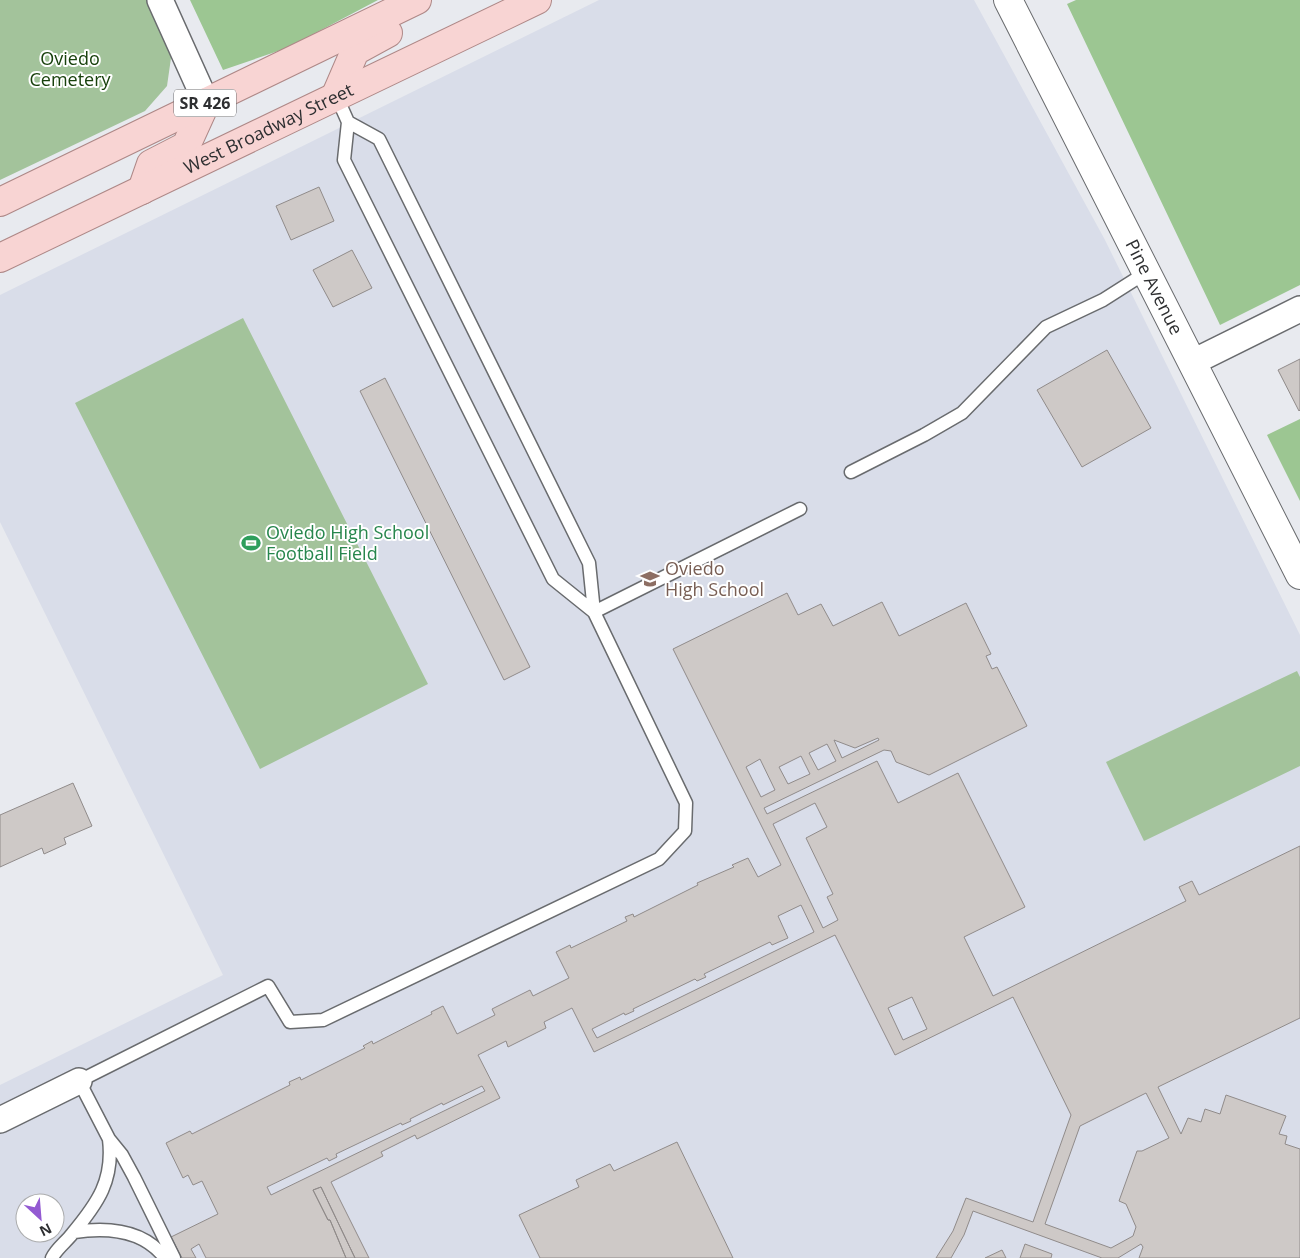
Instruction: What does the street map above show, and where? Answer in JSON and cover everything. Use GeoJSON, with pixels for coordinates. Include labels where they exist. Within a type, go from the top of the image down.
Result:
{"type":"FeatureCollection","features":[{"type":"Feature","properties":{"kind":"main road","name":"West Broadway Street"},"geometry":{"type":"LineString","coordinates":[[0,258],[537,0]]}},
{"type":"Feature","properties":{"kind":"main road","name":"SR 426"},"geometry":{"type":"LineString","coordinates":[[0,202],[413,2]]}},
{"type":"Feature","properties":{"kind":"main road"},"geometry":{"type":"LineString","coordinates":[[336,95],[355,51],[388,35],[413,2]]}},
{"type":"Feature","properties":{"kind":"main road"},"geometry":{"type":"LineString","coordinates":[[142,190],[151,164],[186,146],[206,102]]}},
{"type":"Feature","properties":{"kind":"street"},"geometry":{"type":"LineString","coordinates":[[160,0],[206,102]]}},
{"type":"Feature","properties":{"kind":"street","name":"Pine Avenue"},"geometry":{"type":"LineString","coordinates":[[1008,0],[1300,575]]}},
{"type":"Feature","properties":{"kind":"street"},"geometry":{"type":"LineString","coordinates":[[1193,362],[1300,310]]}},
{"type":"Feature","properties":{"kind":"street"},"geometry":{"type":"LineString","coordinates":[[0,1120],[79,1081]]}},
{"type":"Feature","properties":{"kind":"lane"},"geometry":{"type":"LineString","coordinates":[[336,95],[348,122],[344,160],[548,570],[553,579],[594,612]]}},
{"type":"Feature","properties":{"kind":"lane"},"geometry":{"type":"LineString","coordinates":[[174,1258],[122,1155],[109,1139],[79,1081],[268,986],[290,1022],[323,1020],[659,858],[685,831],[686,804],[594,612],[588,563],[379,139],[348,122]]}},
{"type":"Feature","properties":{"kind":"lane"},"geometry":{"type":"LineString","coordinates":[[850,472],[924,435],[962,413],[1046,327],[1103,300],[1147,272]]}},
{"type":"Feature","properties":{"kind":"lane"},"geometry":{"type":"LineString","coordinates":[[594,612],[800,509]]}},
{"type":"Feature","properties":{"kind":"lane"},"geometry":{"type":"LineString","coordinates":[[52,1258],[99,1200],[110,1174],[112,1158],[109,1139]]}},
{"type":"Feature","properties":{"kind":"lane"},"geometry":{"type":"LineString","coordinates":[[74,1232],[93,1229],[120,1230],[141,1238],[159,1250],[165,1258]]}},
{"type":"Feature","properties":{"kind":"shaded area","name":"Oviedo High School"},"geometry":{"type":"Polygon","coordinates":[[[599,0],[974,0],[1105,240],[1300,635],[1300,1258],[0,1258],[0,1085],[223,975],[0,522],[0,295],[599,0]]]}},
{"type":"Feature","properties":{"kind":"green space","name":"Oviedo Cemetery"},"geometry":{"type":"Polygon","coordinates":[[[0,0],[148,0],[172,51],[167,86],[145,111],[0,180],[0,0]]]}},
{"type":"Feature","properties":{"kind":"green space"},"geometry":{"type":"Polygon","coordinates":[[[190,0],[378,0],[287,48],[223,70],[190,0]]]}},
{"type":"Feature","properties":{"kind":"green space"},"geometry":{"type":"Polygon","coordinates":[[[1076,0],[1300,0],[1300,285],[1220,325],[1067,4],[1076,0]]]}},
{"type":"Feature","properties":{"kind":"green space","name":"Oviedo High School Football Field"},"geometry":{"type":"Polygon","coordinates":[[[243,318],[428,684],[260,769],[75,403],[243,318]]]}},
{"type":"Feature","properties":{"kind":"green space"},"geometry":{"type":"Polygon","coordinates":[[[1300,419],[1300,501],[1267,435],[1300,419]]]}},
{"type":"Feature","properties":{"kind":"green space"},"geometry":{"type":"Polygon","coordinates":[[[1297,671],[1300,677],[1300,766],[1144,841],[1106,762],[1297,671]]]}},
{"type":"Feature","properties":{"kind":"building"},"geometry":{"type":"Polygon","coordinates":[[[319,187],[334,221],[291,240],[276,206],[319,187]]]}},
{"type":"Feature","properties":{"kind":"building"},"geometry":{"type":"Polygon","coordinates":[[[352,250],[372,288],[333,307],[313,270],[352,250]]]}},
{"type":"Feature","properties":{"kind":"building"},"geometry":{"type":"Polygon","coordinates":[[[1107,350],[1151,428],[1082,467],[1037,390],[1107,350]]]}},
{"type":"Feature","properties":{"kind":"building"},"geometry":{"type":"Polygon","coordinates":[[[1300,359],[1300,410],[1299,411],[1278,370],[1300,359]]]}},
{"type":"Feature","properties":{"kind":"building"},"geometry":{"type":"Polygon","coordinates":[[[385,378],[530,667],[504,680],[360,391],[385,378]]]}},
{"type":"Feature","properties":{"kind":"building"},"geometry":{"type":"Polygon","coordinates":[[[787,593],[798,615],[821,604],[833,626],[882,602],[899,636],[966,603],[991,654],[986,656],[992,669],[997,667],[1027,726],[929,775],[896,762],[891,751],[884,750],[764,808],[767,814],[877,761],[898,803],[958,773],[1025,907],[964,937],[993,996],[1186,901],[1179,887],[1192,881],[1199,895],[1300,846],[1300,1018],[1158,1087],[1181,1134],[1188,1118],[1201,1122],[1205,1109],[1220,1114],[1226,1095],[1286,1116],[1279,1134],[1287,1136],[1285,1144],[1300,1149],[1300,1258],[1139,1258],[1143,1247],[1141,1244],[1118,1258],[1102,1258],[973,1211],[964,1235],[951,1258],[936,1258],[953,1231],[966,1198],[1033,1222],[1071,1115],[1013,997],[895,1055],[835,935],[594,1052],[572,1008],[544,1022],[546,1028],[508,1047],[506,1041],[478,1055],[500,1098],[417,1139],[415,1135],[381,1152],[383,1156],[331,1182],[369,1258],[355,1258],[321,1187],[313,1190],[328,1220],[330,1220],[346,1258],[206,1258],[199,1244],[191,1249],[196,1258],[182,1258],[171,1237],[218,1214],[202,1181],[193,1185],[188,1175],[183,1178],[166,1143],[190,1131],[192,1134],[290,1085],[289,1082],[300,1077],[301,1080],[365,1048],[363,1046],[372,1041],[373,1044],[432,1014],[431,1012],[443,1006],[457,1034],[495,1015],[492,1009],[530,990],[533,996],[569,978],[556,952],[570,945],[571,948],[627,921],[625,917],[633,914],[634,917],[698,885],[697,883],[734,867],[732,865],[748,858],[758,877],[781,865],[673,649],[787,593]],[[878,738],[855,748],[834,740],[842,758],[879,740],[878,738]],[[827,744],[809,753],[818,770],[836,761],[827,744]],[[801,756],[779,767],[788,784],[810,774],[801,756]],[[760,759],[746,767],[761,797],[775,790],[760,759]],[[815,803],[773,824],[823,928],[838,920],[827,897],[833,894],[806,838],[827,827],[815,803]],[[801,905],[778,916],[788,938],[772,945],[770,942],[704,974],[706,977],[697,981],[695,979],[633,1009],[634,1011],[625,1015],[624,1013],[592,1029],[597,1038],[814,932],[801,905]],[[912,997],[888,1008],[903,1040],[927,1029],[912,997]],[[482,1086],[410,1119],[411,1121],[402,1125],[401,1123],[336,1154],[337,1157],[329,1161],[327,1158],[267,1187],[271,1195],[485,1091],[482,1086]],[[1146,1093],[1080,1126],[1045,1224],[1111,1248],[1133,1236],[1136,1227],[1126,1204],[1119,1201],[1137,1151],[1142,1151],[1169,1138],[1146,1093]]]}},
{"type":"Feature","properties":{"kind":"building"},"geometry":{"type":"Polygon","coordinates":[[[73,783],[92,826],[64,838],[66,844],[44,854],[42,848],[0,867],[0,815],[73,783]]]}},
{"type":"Feature","properties":{"kind":"building"},"geometry":{"type":"Polygon","coordinates":[[[677,1142],[733,1258],[540,1258],[519,1215],[579,1187],[576,1180],[610,1164],[614,1171],[677,1142]]]}},
{"type":"Feature","properties":{"kind":"building"},"geometry":{"type":"Polygon","coordinates":[[[321,1187],[355,1258],[346,1258],[330,1220],[328,1220],[313,1190],[321,1187]]]}},
{"type":"Feature","properties":{"kind":"building"},"geometry":{"type":"Polygon","coordinates":[[[1025,1244],[1052,1254],[1051,1258],[1020,1258],[1025,1244]]]}},
{"type":"Feature","properties":{"kind":"building"},"geometry":{"type":"Polygon","coordinates":[[[1002,1250],[1006,1258],[985,1258],[1002,1250]]]}},
{"type":"Feature","properties":{"kind":"place","name":"Oviedo High School Football Field"},"geometry":{"type":"Point","coordinates":[251,543]}},
{"type":"Feature","properties":{"kind":"place","name":"Oviedo High School"},"geometry":{"type":"Point","coordinates":[650,579]}}]}
